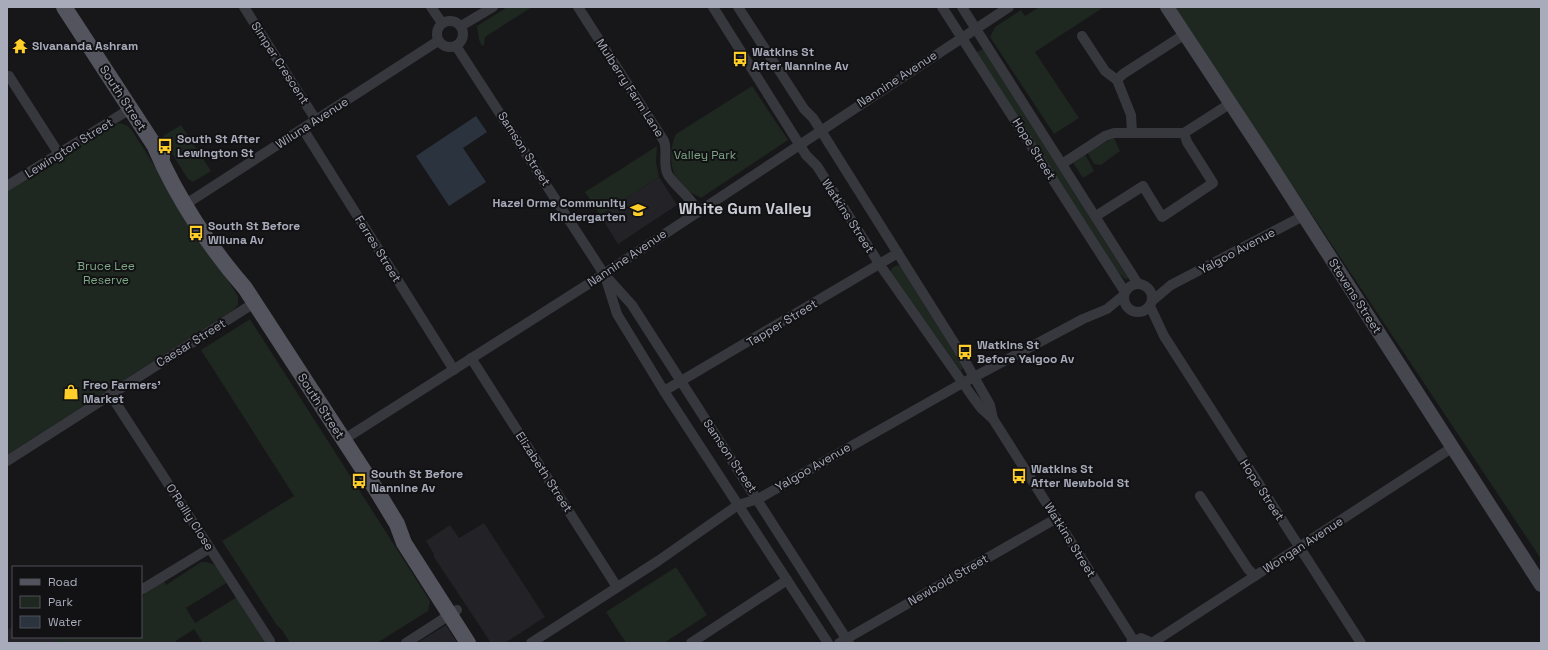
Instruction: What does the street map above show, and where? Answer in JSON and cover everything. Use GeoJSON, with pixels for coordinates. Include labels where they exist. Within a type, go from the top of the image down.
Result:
{"type":"FeatureCollection","features":[{"type":"Feature","properties":{"kind":"main road","name":"South Street"},"geometry":{"type":"LineString","coordinates":[[64,7],[156,149],[174,170],[189,202],[230,257],[254,303],[397,524],[404,543],[454,612],[479,643]]}},
{"type":"Feature","properties":{"kind":"main road","name":"South Street"},"geometry":{"type":"LineString","coordinates":[[454,612],[468,643]]}},
{"type":"Feature","properties":{"kind":"street","name":"Simper Crescent"},"geometry":{"type":"LineString","coordinates":[[244,7],[316,120]]}},
{"type":"Feature","properties":{"kind":"street"},"geometry":{"type":"LineString","coordinates":[[431,7],[442,23]]}},
{"type":"Feature","properties":{"kind":"street"},"geometry":{"type":"LineString","coordinates":[[461,26],[493,7]]}},
{"type":"Feature","properties":{"kind":"street","name":"Mulberry Farm Lane"},"geometry":{"type":"LineString","coordinates":[[578,7],[664,141],[666,148],[665,166],[668,174],[678,189],[691,198],[697,211]]}},
{"type":"Feature","properties":{"kind":"street","name":"Watkins Street"},"geometry":{"type":"LineString","coordinates":[[713,7],[806,155],[817,166],[880,265],[962,383],[981,408],[993,419],[1057,518],[1132,642],[1142,638],[1152,643]]}},
{"type":"Feature","properties":{"kind":"street","name":"Watkins Street"},"geometry":{"type":"LineString","coordinates":[[738,7],[820,130],[898,253],[975,378],[990,405],[993,419]]}},
{"type":"Feature","properties":{"kind":"street","name":"Hope Street"},"geometry":{"type":"LineString","coordinates":[[942,7],[962,36],[1125,293]]}},
{"type":"Feature","properties":{"kind":"street","name":"Hope Street"},"geometry":{"type":"LineString","coordinates":[[962,7],[1138,284]]}},
{"type":"Feature","properties":{"kind":"street","name":"Nannine Avenue"},"geometry":{"type":"LineString","coordinates":[[343,440],[604,274],[962,36],[1009,7]]}},
{"type":"Feature","properties":{"kind":"street","name":"Stevens Street"},"geometry":{"type":"LineString","coordinates":[[1167,7],[1541,585]]}},
{"type":"Feature","properties":{"kind":"street"},"geometry":{"type":"LineString","coordinates":[[452,20],[461,26],[463,37],[456,46],[446,47],[438,41],[437,31],[442,23],[452,20]]}},
{"type":"Feature","properties":{"kind":"street"},"geometry":{"type":"LineString","coordinates":[[1117,80],[1123,74],[1185,34]]}},
{"type":"Feature","properties":{"kind":"street"},"geometry":{"type":"LineString","coordinates":[[1082,36],[1105,71],[1117,80],[1131,114],[1132,132]]}},
{"type":"Feature","properties":{"kind":"street","name":"Wiluna Avenue"},"geometry":{"type":"LineString","coordinates":[[189,202],[438,41]]}},
{"type":"Feature","properties":{"kind":"street","name":"Samson Street"},"geometry":{"type":"LineString","coordinates":[[456,46],[604,274],[632,305],[758,498],[845,642]]}},
{"type":"Feature","properties":{"kind":"street"},"geometry":{"type":"LineString","coordinates":[[9,76],[59,154]]}},
{"type":"Feature","properties":{"kind":"street"},"geometry":{"type":"LineString","coordinates":[[1062,164],[1105,136],[1114,133],[1184,133],[1230,103]]}},
{"type":"Feature","properties":{"kind":"street","name":"Lewington Street"},"geometry":{"type":"LineString","coordinates":[[7,186],[130,109]]}},
{"type":"Feature","properties":{"kind":"street","name":"Ferres Street"},"geometry":{"type":"LineString","coordinates":[[303,129],[454,370]]}},
{"type":"Feature","properties":{"kind":"street"},"geometry":{"type":"LineString","coordinates":[[1096,216],[1143,186],[1162,217],[1214,183],[1187,142],[1184,133]]}},
{"type":"Feature","properties":{"kind":"street","name":"Yalgoo Avenue"},"geometry":{"type":"LineString","coordinates":[[1151,303],[1171,285],[1303,216]]}},
{"type":"Feature","properties":{"kind":"street","name":"Tapper Street"},"geometry":{"type":"LineString","coordinates":[[664,391],[898,253]]}},
{"type":"Feature","properties":{"kind":"street","name":"Samson Street"},"geometry":{"type":"LineString","coordinates":[[604,274],[617,314],[664,391],[828,643]]}},
{"type":"Feature","properties":{"kind":"street"},"geometry":{"type":"LineString","coordinates":[[1138,284],[1149,290],[1151,303],[1140,313],[1128,308],[1125,304],[1125,293],[1130,286],[1138,284]]}},
{"type":"Feature","properties":{"kind":"street","name":"Yalgoo Avenue"},"geometry":{"type":"LineString","coordinates":[[1149,290],[1171,285]]}},
{"type":"Feature","properties":{"kind":"street","name":"Yalgoo Avenue"},"geometry":{"type":"LineString","coordinates":[[531,643],[658,561],[738,505],[758,498],[962,383],[975,378],[1083,319],[1107,309],[1125,293]]}},
{"type":"Feature","properties":{"kind":"street","name":"Caesar Street"},"geometry":{"type":"LineString","coordinates":[[7,462],[110,394],[254,303]]}},
{"type":"Feature","properties":{"kind":"street","name":"Hope Street"},"geometry":{"type":"LineString","coordinates":[[1151,303],[1164,336],[1361,643]]}},
{"type":"Feature","properties":{"kind":"street","name":"Yalgoo Avenue"},"geometry":{"type":"LineString","coordinates":[[1107,309],[1128,308]]}},
{"type":"Feature","properties":{"kind":"street","name":"Hope Street"},"geometry":{"type":"LineString","coordinates":[[1140,313],[1164,336]]}},
{"type":"Feature","properties":{"kind":"street","name":"Elizabeth Street"},"geometry":{"type":"LineString","coordinates":[[471,358],[617,587]]}},
{"type":"Feature","properties":{"kind":"street","name":"O'Reilly Close"},"geometry":{"type":"LineString","coordinates":[[110,394],[270,640]]}},
{"type":"Feature","properties":{"kind":"street","name":"Wongan Avenue"},"geometry":{"type":"LineString","coordinates":[[1152,643],[1453,447]]}},
{"type":"Feature","properties":{"kind":"street"},"geometry":{"type":"LineString","coordinates":[[1200,496],[1248,569],[1255,576]]}},
{"type":"Feature","properties":{"kind":"street","name":"Newbold Street"},"geometry":{"type":"LineString","coordinates":[[845,642],[1057,518]]}},
{"type":"Feature","properties":{"kind":"street"},"geometry":{"type":"LineString","coordinates":[[142,589],[210,548]]}},
{"type":"Feature","properties":{"kind":"street"},"geometry":{"type":"LineString","coordinates":[[691,643],[787,580]]}},
{"type":"Feature","properties":{"kind":"street"},"geometry":{"type":"LineString","coordinates":[[406,643],[454,612]]}},
{"type":"Feature","properties":{"kind":"shaded area","name":"Hazel Orme Community Kindergarten"},"geometry":{"type":"Polygon","coordinates":[[[659,177],[677,205],[618,244],[600,215],[659,177]]]}},
{"type":"Feature","properties":{"kind":"shaded area"},"geometry":{"type":"Polygon","coordinates":[[[484,523],[545,617],[505,643],[491,643],[434,557],[434,554],[426,541],[450,525],[459,538],[484,523]]]}},
{"type":"Feature","properties":{"kind":"shaded area"},"geometry":{"type":"Polygon","coordinates":[[[446,625],[457,643],[417,643],[446,625]]]}},
{"type":"Feature","properties":{"kind":"shaded area"},"geometry":{"type":"Polygon","coordinates":[[[12,628],[12,638],[55,638],[58,643],[7,643],[7,630],[12,628]]]}},
{"type":"Feature","properties":{"kind":"green space"},"geometry":{"type":"Polygon","coordinates":[[[507,7],[532,7],[485,37],[484,45],[482,46],[479,40],[477,26],[507,7]]]}},
{"type":"Feature","properties":{"kind":"green space"},"geometry":{"type":"Polygon","coordinates":[[[1039,7],[1104,7],[1035,52],[1079,118],[1054,134],[990,37],[995,27],[1021,10],[1025,16],[1039,7]]]}},
{"type":"Feature","properties":{"kind":"green space"},"geometry":{"type":"Polygon","coordinates":[[[1174,7],[1541,7],[1541,559],[1183,21],[1174,7]]]}},
{"type":"Feature","properties":{"kind":"green space"},"geometry":{"type":"Polygon","coordinates":[[[983,49],[1128,278],[1126,280],[1116,270],[975,53],[983,49]]]}},
{"type":"Feature","properties":{"kind":"green space","name":"Valley Park"},"geometry":{"type":"Polygon","coordinates":[[[752,86],[788,140],[701,198],[684,188],[675,176],[671,162],[671,155],[673,141],[676,134],[752,86]]]}},
{"type":"Feature","properties":{"kind":"green space","name":"Bruce Lee Reserve"},"geometry":{"type":"Polygon","coordinates":[[[120,123],[128,126],[133,132],[238,296],[238,305],[232,311],[7,455],[7,191],[110,127],[120,123]]]}},
{"type":"Feature","properties":{"kind":"green space"},"geometry":{"type":"Polygon","coordinates":[[[181,125],[211,171],[193,182],[188,179],[169,149],[169,145],[163,136],[181,125]]]}},
{"type":"Feature","properties":{"kind":"green space"},"geometry":{"type":"Polygon","coordinates":[[[1114,138],[1120,151],[1101,165],[1094,164],[1088,154],[1089,151],[1114,138]]]}},
{"type":"Feature","properties":{"kind":"green space"},"geometry":{"type":"Polygon","coordinates":[[[657,146],[656,162],[659,177],[600,215],[585,192],[657,146]]]}},
{"type":"Feature","properties":{"kind":"green space"},"geometry":{"type":"Polygon","coordinates":[[[1085,154],[1094,171],[1083,178],[1073,163],[1085,154]]]}},
{"type":"Feature","properties":{"kind":"green space"},"geometry":{"type":"Polygon","coordinates":[[[898,265],[902,268],[963,367],[961,371],[890,272],[893,267],[898,265]]]}},
{"type":"Feature","properties":{"kind":"green space"},"geometry":{"type":"Polygon","coordinates":[[[250,319],[430,601],[428,611],[377,643],[290,643],[222,541],[294,496],[201,350],[250,319]]]}},
{"type":"Feature","properties":{"kind":"green space"},"geometry":{"type":"Polygon","coordinates":[[[201,562],[214,565],[228,582],[186,608],[195,623],[237,597],[265,643],[203,643],[194,629],[176,641],[176,643],[58,643],[55,638],[142,638],[142,598],[146,592],[163,580],[166,585],[201,562]]]}},
{"type":"Feature","properties":{"kind":"green space"},"geometry":{"type":"Polygon","coordinates":[[[676,567],[707,615],[664,643],[626,643],[606,612],[676,567]]]}},
{"type":"Feature","properties":{"kind":"water"},"geometry":{"type":"Polygon","coordinates":[[[476,116],[487,132],[463,148],[486,182],[449,206],[416,156],[476,116]]]}},
{"type":"Feature","properties":{"kind":"place","name":"Sivananda Ashram"},"geometry":{"type":"Point","coordinates":[20,46]}},
{"type":"Feature","properties":{"kind":"place","name":"Watkins St After Nannine Av"},"geometry":{"type":"Point","coordinates":[740,59]}},
{"type":"Feature","properties":{"kind":"place","name":"South St After Lewington St"},"geometry":{"type":"Point","coordinates":[165,146]}},
{"type":"Feature","properties":{"kind":"place","name":"Hazel Orme Community Kindergarten"},"geometry":{"type":"Point","coordinates":[638,210]}},
{"type":"Feature","properties":{"kind":"place","name":"South St Before Wiluna Av"},"geometry":{"type":"Point","coordinates":[196,233]}},
{"type":"Feature","properties":{"kind":"place","name":"Watkins St Before Yalgoo Av"},"geometry":{"type":"Point","coordinates":[965,352]}},
{"type":"Feature","properties":{"kind":"place","name":"Freo Farmers' Market"},"geometry":{"type":"Point","coordinates":[71,392]}},
{"type":"Feature","properties":{"kind":"place","name":"Watkins St After Newbold St"},"geometry":{"type":"Point","coordinates":[1019,476]}},
{"type":"Feature","properties":{"kind":"place","name":"South St Before Nannine Av"},"geometry":{"type":"Point","coordinates":[359,481]}},
{"type":"Feature","properties":{"kind":"district","name":"White Gum Valley"},"geometry":{"type":"Point","coordinates":[745,208]}}]}
